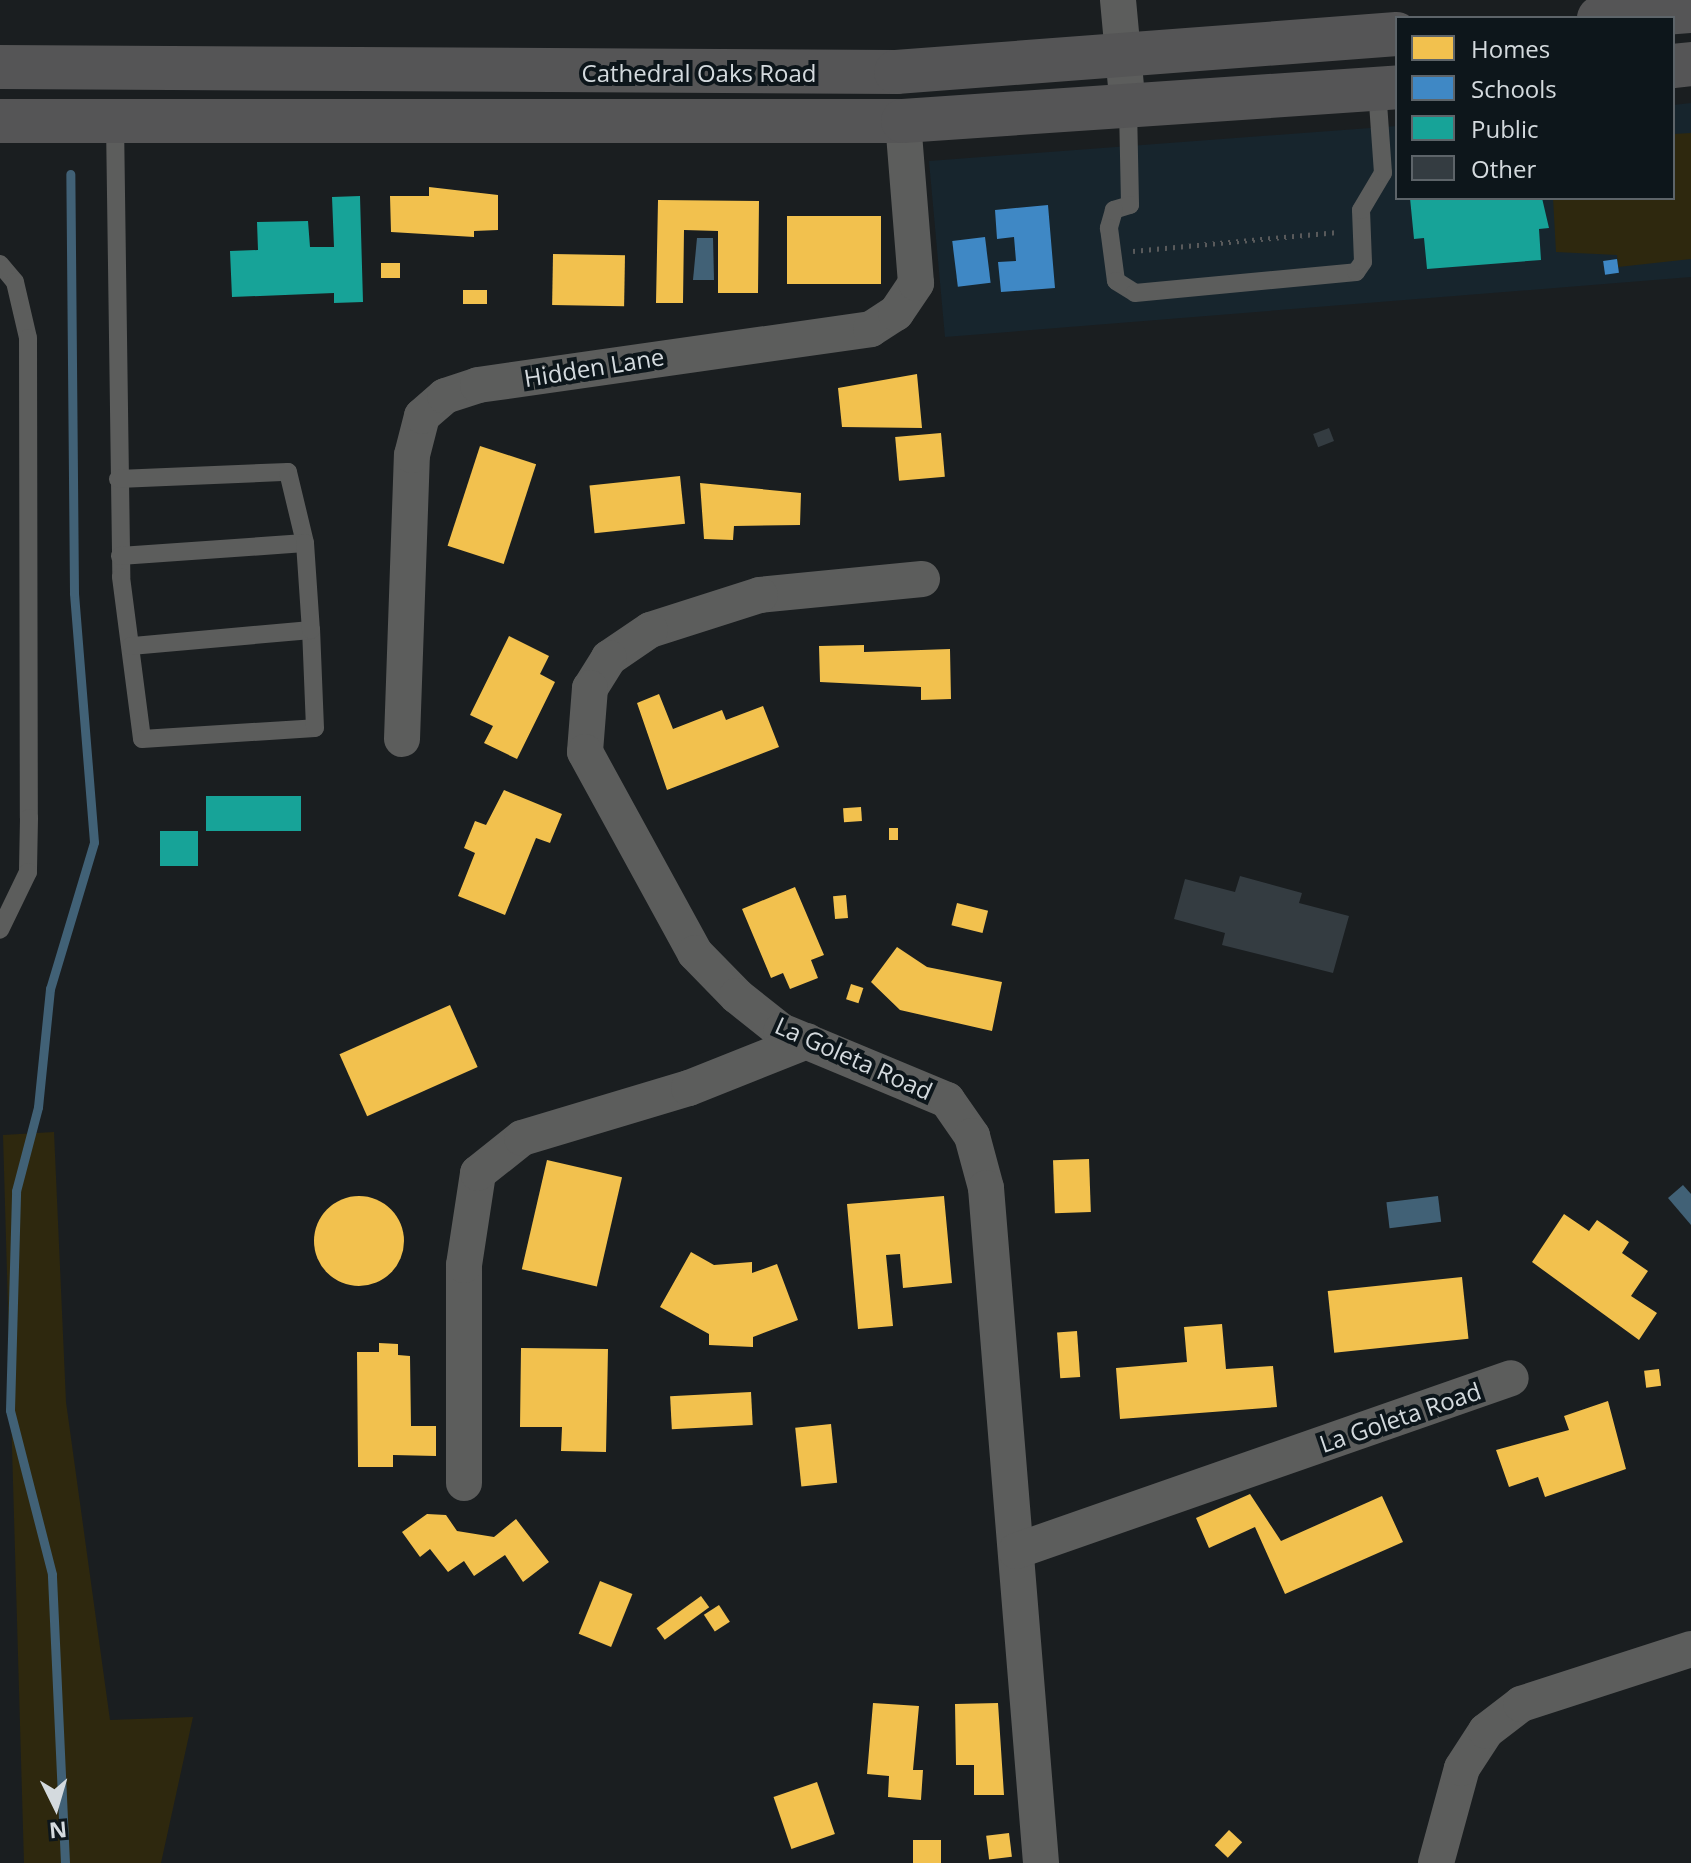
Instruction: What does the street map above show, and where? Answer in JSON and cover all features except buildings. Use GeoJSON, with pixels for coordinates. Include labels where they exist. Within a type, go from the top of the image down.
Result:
{"type":"FeatureCollection","features":[{"type":"Feature","properties":{"kind":"main road"},"geometry":{"type":"LineString","coordinates":[[1625,16],[1691,11]]}},
{"type":"Feature","properties":{"kind":"main road","name":"Cathedral Oaks Road"},"geometry":{"type":"LineString","coordinates":[[0,67],[865,73],[1395,34]]}},
{"type":"Feature","properties":{"kind":"main road","name":"Cathedral Oaks Road"},"geometry":{"type":"LineString","coordinates":[[0,121],[903,121],[1387,88]]}},
{"type":"Feature","properties":{"kind":"street"},"geometry":{"type":"LineString","coordinates":[[1118,0],[1128,108]]}},
{"type":"Feature","properties":{"kind":"street","name":"Hidden Lane"},"geometry":{"type":"LineString","coordinates":[[402,739],[412,455],[422,416],[445,396],[478,385],[871,329],[896,313],[916,283],[903,121]]}},
{"type":"Feature","properties":{"kind":"street","name":"La Goleta Road"},"geometry":{"type":"LineString","coordinates":[[922,579],[760,595],[650,630],[609,658],[590,688],[585,752],[695,953],[746,1004],[807,1041],[947,1100],[972,1136],[986,1188],[1041,1863]]}},
{"type":"Feature","properties":{"kind":"street"},"geometry":{"type":"LineString","coordinates":[[464,1483],[464,1265],[478,1173],[522,1138],[689,1088],[807,1041]]}},
{"type":"Feature","properties":{"kind":"street","name":"La Goleta Road"},"geometry":{"type":"LineString","coordinates":[[1016,1551],[1511,1378]]}},
{"type":"Feature","properties":{"kind":"street"},"geometry":{"type":"LineString","coordinates":[[1436,1863],[1462,1768],[1486,1731],[1521,1704],[1691,1649]]}},
{"type":"Feature","properties":{"kind":"lane"},"geometry":{"type":"LineString","coordinates":[[1128,108],[1130,205],[1114,210],[1109,228],[1113,273],[1127,291],[1352,274],[1363,262],[1361,210],[1383,173],[1387,88]]}},
{"type":"Feature","properties":{"kind":"lane"},"geometry":{"type":"LineString","coordinates":[[115,122],[118,479],[120,556],[142,739],[315,728],[305,543],[288,472],[118,479]]}},
{"type":"Feature","properties":{"kind":"lane"},"geometry":{"type":"LineString","coordinates":[[0,264],[15,282],[28,338],[29,818],[28,872],[0,930]]}},
{"type":"Feature","properties":{"kind":"lane"},"geometry":{"type":"LineString","coordinates":[[120,556],[305,543]]}},
{"type":"Feature","properties":{"kind":"lane"},"geometry":{"type":"LineString","coordinates":[[131,646],[311,630]]}},
{"type":"Feature","properties":{"kind":"path"},"geometry":{"type":"LineString","coordinates":[[1124,251],[1360,230]]}},
{"type":"Feature","properties":{"kind":"shaded area"},"geometry":{"type":"Polygon","coordinates":[[[1691,103],[1691,277],[945,337],[929,161],[1395,126],[1395,200],[1675,200],[1675,105],[1691,103]]]}},
{"type":"Feature","properties":{"kind":"shaded area"},"geometry":{"type":"Polygon","coordinates":[[[1691,133],[1691,259],[1618,267],[1617,255],[1556,252],[1553,200],[1675,200],[1675,134],[1691,133]]]}},
{"type":"Feature","properties":{"kind":"shaded area"},"geometry":{"type":"Polygon","coordinates":[[[54,1132],[66,1402],[110,1720],[193,1717],[161,1863],[24,1863],[3,1135],[54,1132]]]}},
{"type":"Feature","properties":{"kind":"water"},"geometry":{"type":"Polygon","coordinates":[[[697,238],[713,238],[714,280],[693,280],[697,238]]]}},
{"type":"Feature","properties":{"kind":"water"},"geometry":{"type":"Polygon","coordinates":[[[1683,1185],[1691,1194],[1691,1225],[1668,1198],[1683,1185]]]}},
{"type":"Feature","properties":{"kind":"water"},"geometry":{"type":"Polygon","coordinates":[[[1438,1196],[1441,1222],[1390,1228],[1386,1202],[1438,1196]]]}},
{"type":"Feature","properties":{"kind":"waterway"},"geometry":{"type":"LineString","coordinates":[[65,1863],[52,1574],[10,1410],[16,1191],[38,1107],[50,989],[94,842],[74,593],[70,174]]}}]}
